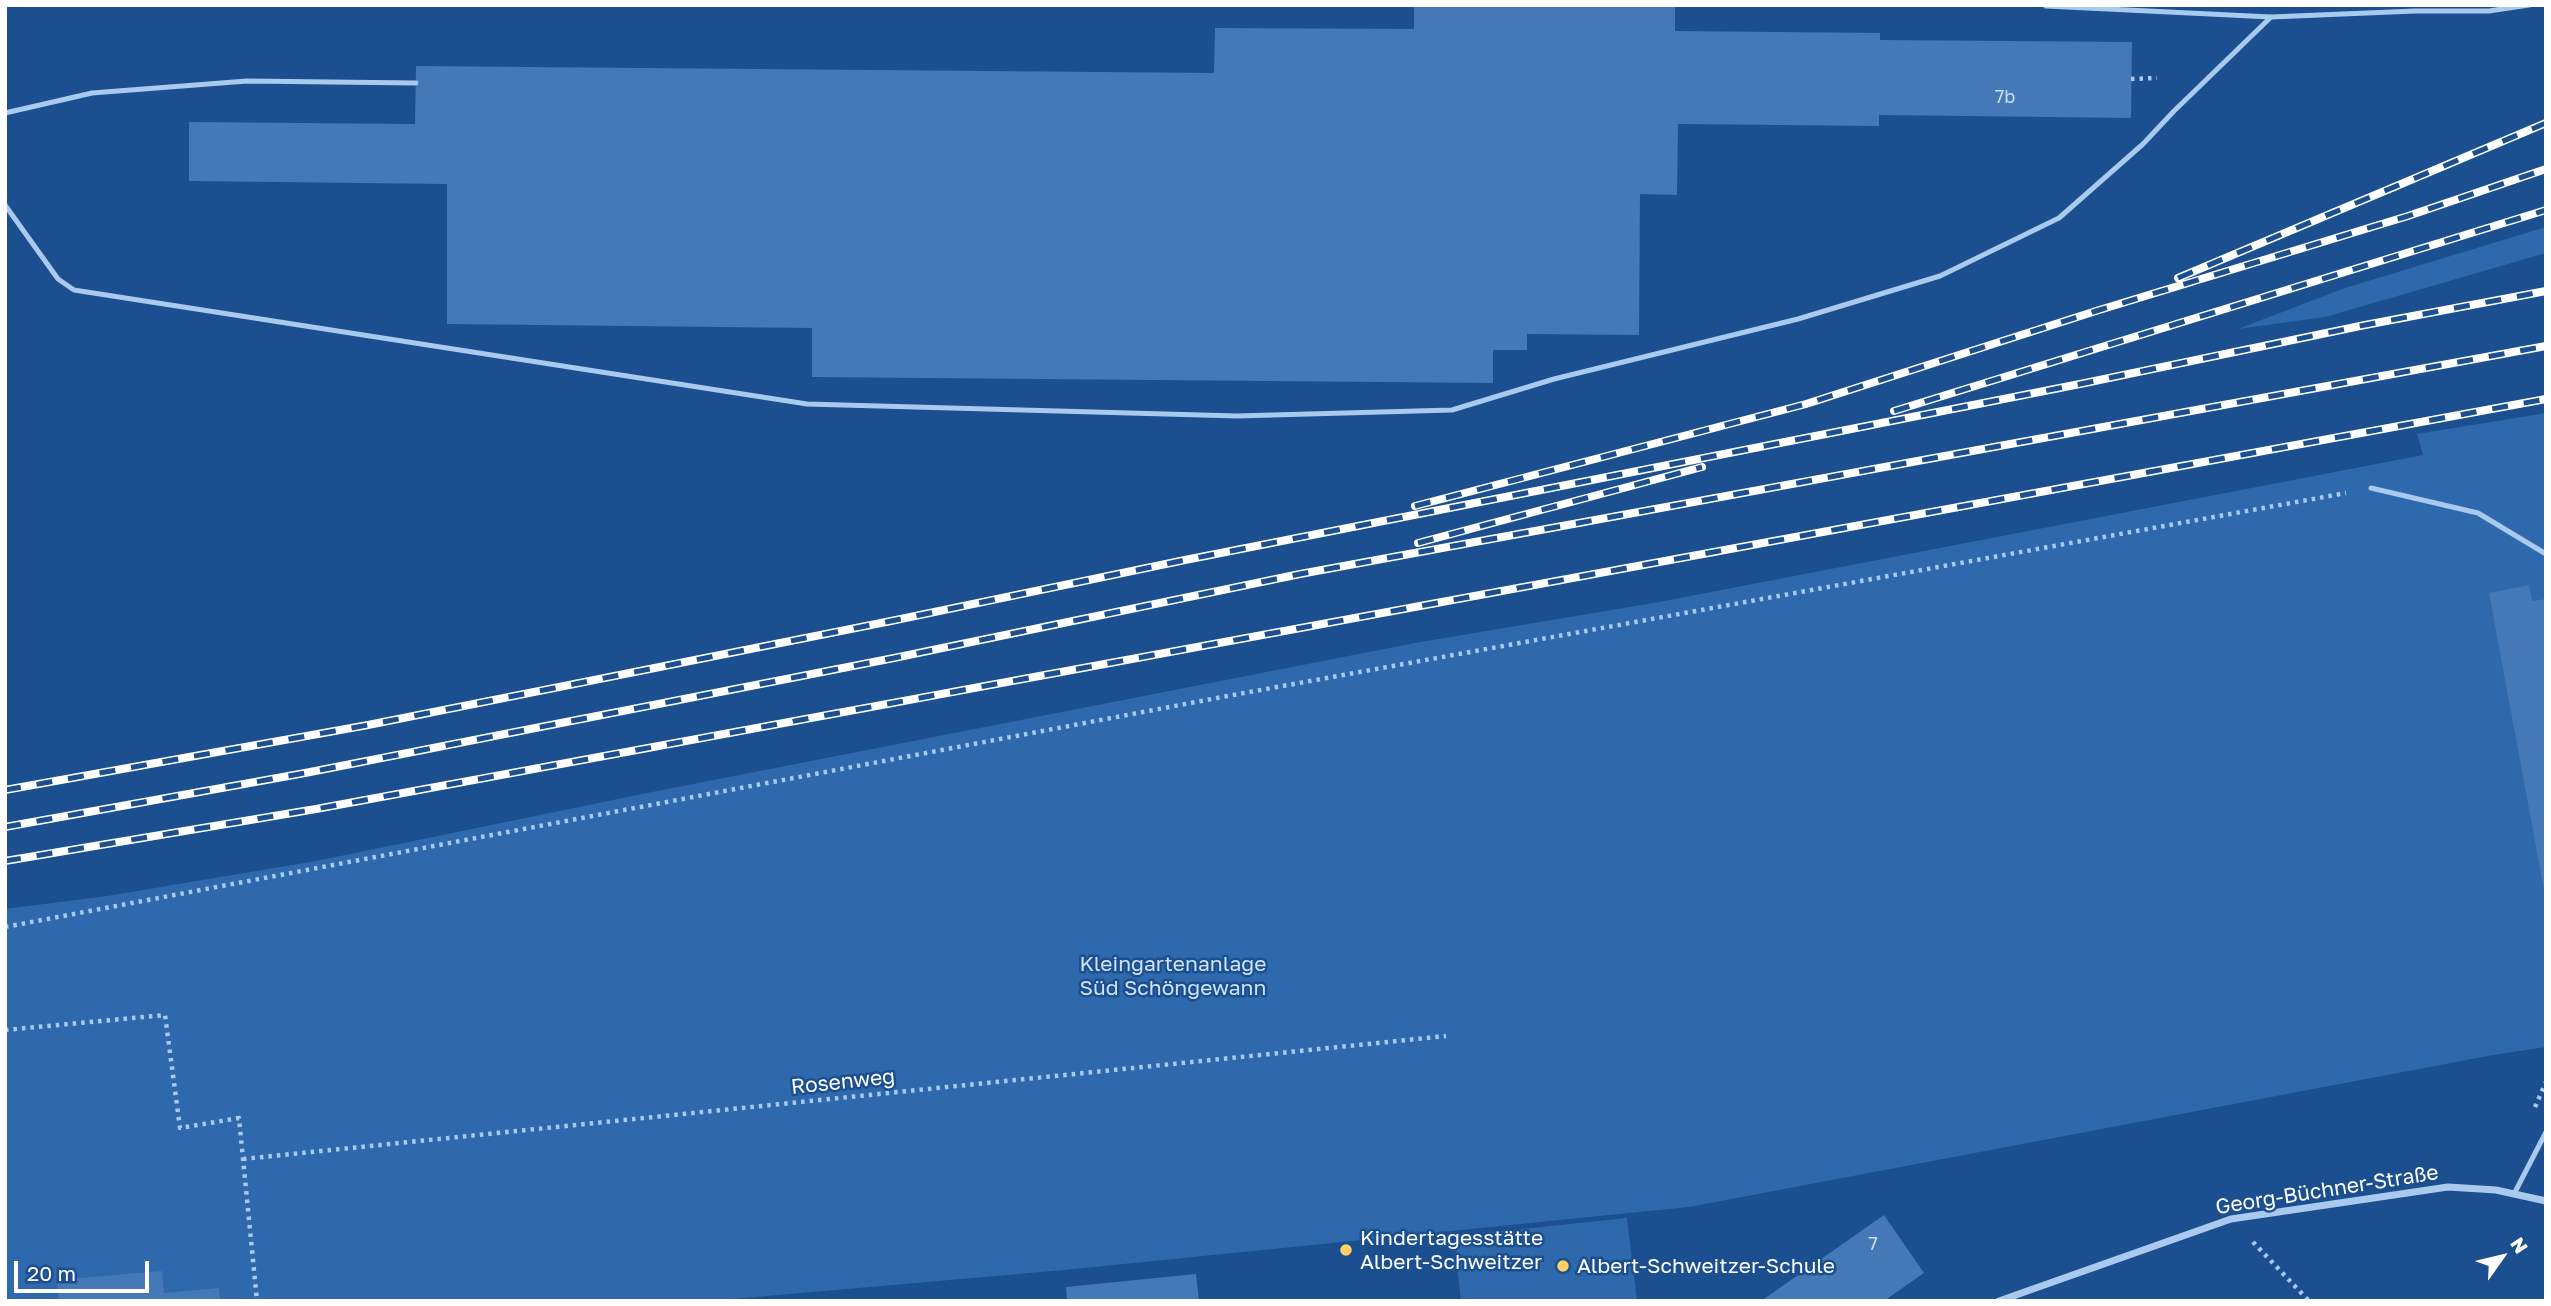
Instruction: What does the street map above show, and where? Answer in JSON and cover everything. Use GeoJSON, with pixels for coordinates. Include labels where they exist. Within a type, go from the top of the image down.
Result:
{"type":"FeatureCollection","features":[{"type":"Feature","properties":{"kind":"street","name":"Georg-Büchner-Straße"},"geometry":{"type":"LineString","coordinates":[[1999,1301],[2231,1219],[2448,1187],[2496,1190],[2546,1201]]}},
{"type":"Feature","properties":{"kind":"lane"},"geometry":{"type":"LineString","coordinates":[[2046,6],[2271,16],[2415,10],[2489,11],[2529,5]]}},
{"type":"Feature","properties":{"kind":"lane"},"geometry":{"type":"LineString","coordinates":[[5,205],[58,279],[74,290],[807,404],[1237,416],[1452,410],[1555,379],[1798,319],[1940,276],[2059,218],[2144,144],[2271,16]]}},
{"type":"Feature","properties":{"kind":"lane"},"geometry":{"type":"LineString","coordinates":[[5,113],[92,93],[247,80],[416,83]]}},
{"type":"Feature","properties":{"kind":"lane"},"geometry":{"type":"LineString","coordinates":[[2371,488],[2478,513],[2546,554]]}},
{"type":"Feature","properties":{"kind":"lane"},"geometry":{"type":"LineString","coordinates":[[2514,1194],[2546,1132]]}},
{"type":"Feature","properties":{"kind":"path"},"geometry":{"type":"LineString","coordinates":[[2131,79],[2157,78]]}},
{"type":"Feature","properties":{"kind":"path"},"geometry":{"type":"LineString","coordinates":[[5,927],[1219,698],[2371,488]]}},
{"type":"Feature","properties":{"kind":"path"},"geometry":{"type":"LineString","coordinates":[[5,1030],[165,1015],[180,1128],[239,1118],[257,1301]]}},
{"type":"Feature","properties":{"kind":"path","name":"Rosenweg"},"geometry":{"type":"LineString","coordinates":[[243,1159],[1446,1036]]}},
{"type":"Feature","properties":{"kind":"path"},"geometry":{"type":"LineString","coordinates":[[2231,1219],[2309,1301]]}},
{"type":"Feature","properties":{"kind":"green space"},"geometry":{"type":"Polygon","coordinates":[[[2546,227],[2546,253],[2325,317],[2238,329],[2345,288],[2546,227]]]}},
{"type":"Feature","properties":{"kind":"green space","name":"Kleingartenanlage Süd Schöngewann"},"geometry":{"type":"Polygon","coordinates":[[[2546,413],[2546,1047],[1689,1207],[1064,1270],[710,1301],[5,1301],[5,909],[107,896],[316,861],[647,793],[1415,643],[1659,602],[2423,455],[2417,434],[2546,413]]]}},
{"type":"Feature","properties":{"kind":"green space","name":"Albert-Schweitzer-Schule"},"geometry":{"type":"Polygon","coordinates":[[[1627,1218],[1637,1301],[1461,1301],[1454,1236],[1627,1218]]]}},
{"type":"Feature","properties":{"kind":"building"},"geometry":{"type":"Polygon","coordinates":[[[1414,5],[1675,5],[1675,31],[1880,33],[1880,40],[2132,42],[2131,118],[1879,115],[1879,126],[1678,124],[1677,195],[1640,194],[1639,335],[1527,334],[1527,350],[1493,350],[1493,383],[812,377],[812,328],[447,324],[447,184],[189,181],[189,122],[415,124],[416,66],[1214,73],[1215,28],[1414,29],[1414,5]]]}},
{"type":"Feature","properties":{"kind":"building"},"geometry":{"type":"Polygon","coordinates":[[[2529,585],[2532,601],[2546,599],[2544,890],[2489,593],[2529,585]]]}},
{"type":"Feature","properties":{"kind":"building"},"geometry":{"type":"Polygon","coordinates":[[[1884,1215],[1924,1273],[1884,1301],[1761,1301],[1884,1215]]]}},
{"type":"Feature","properties":{"kind":"building"},"geometry":{"type":"Polygon","coordinates":[[[162,1271],[164,1293],[219,1288],[220,1301],[59,1301],[57,1280],[162,1271]]]}},
{"type":"Feature","properties":{"kind":"building"},"geometry":{"type":"Polygon","coordinates":[[[1196,1274],[1199,1301],[1067,1301],[1066,1287],[1196,1274]]]}},
{"type":"Feature","properties":{"kind":"railway"},"geometry":{"type":"LineString","coordinates":[[2178,278],[2546,123]]}},
{"type":"Feature","properties":{"kind":"railway"},"geometry":{"type":"LineString","coordinates":[[1415,506],[1806,404],[2096,311],[2408,216],[2546,169]]}},
{"type":"Feature","properties":{"kind":"railway"},"geometry":{"type":"LineString","coordinates":[[1894,411],[2546,210]]}},
{"type":"Feature","properties":{"kind":"railway"},"geometry":{"type":"LineString","coordinates":[[5,790],[368,725],[1185,560],[2546,291]]}},
{"type":"Feature","properties":{"kind":"railway"},"geometry":{"type":"LineString","coordinates":[[5,827],[305,773],[894,658],[1300,574],[2546,346]]}},
{"type":"Feature","properties":{"kind":"railway"},"geometry":{"type":"LineString","coordinates":[[5,861],[316,809],[2546,399]]}},
{"type":"Feature","properties":{"kind":"railway"},"geometry":{"type":"LineString","coordinates":[[1418,543],[1702,467]]}},
{"type":"Feature","properties":{"kind":"place","name":"Kindertagesstätte Albert-Schweitzer"},"geometry":{"type":"Point","coordinates":[1346,1250]}},
{"type":"Feature","properties":{"kind":"place","name":"Albert-Schweitzer-Schule"},"geometry":{"type":"Point","coordinates":[1563,1266]}}]}
